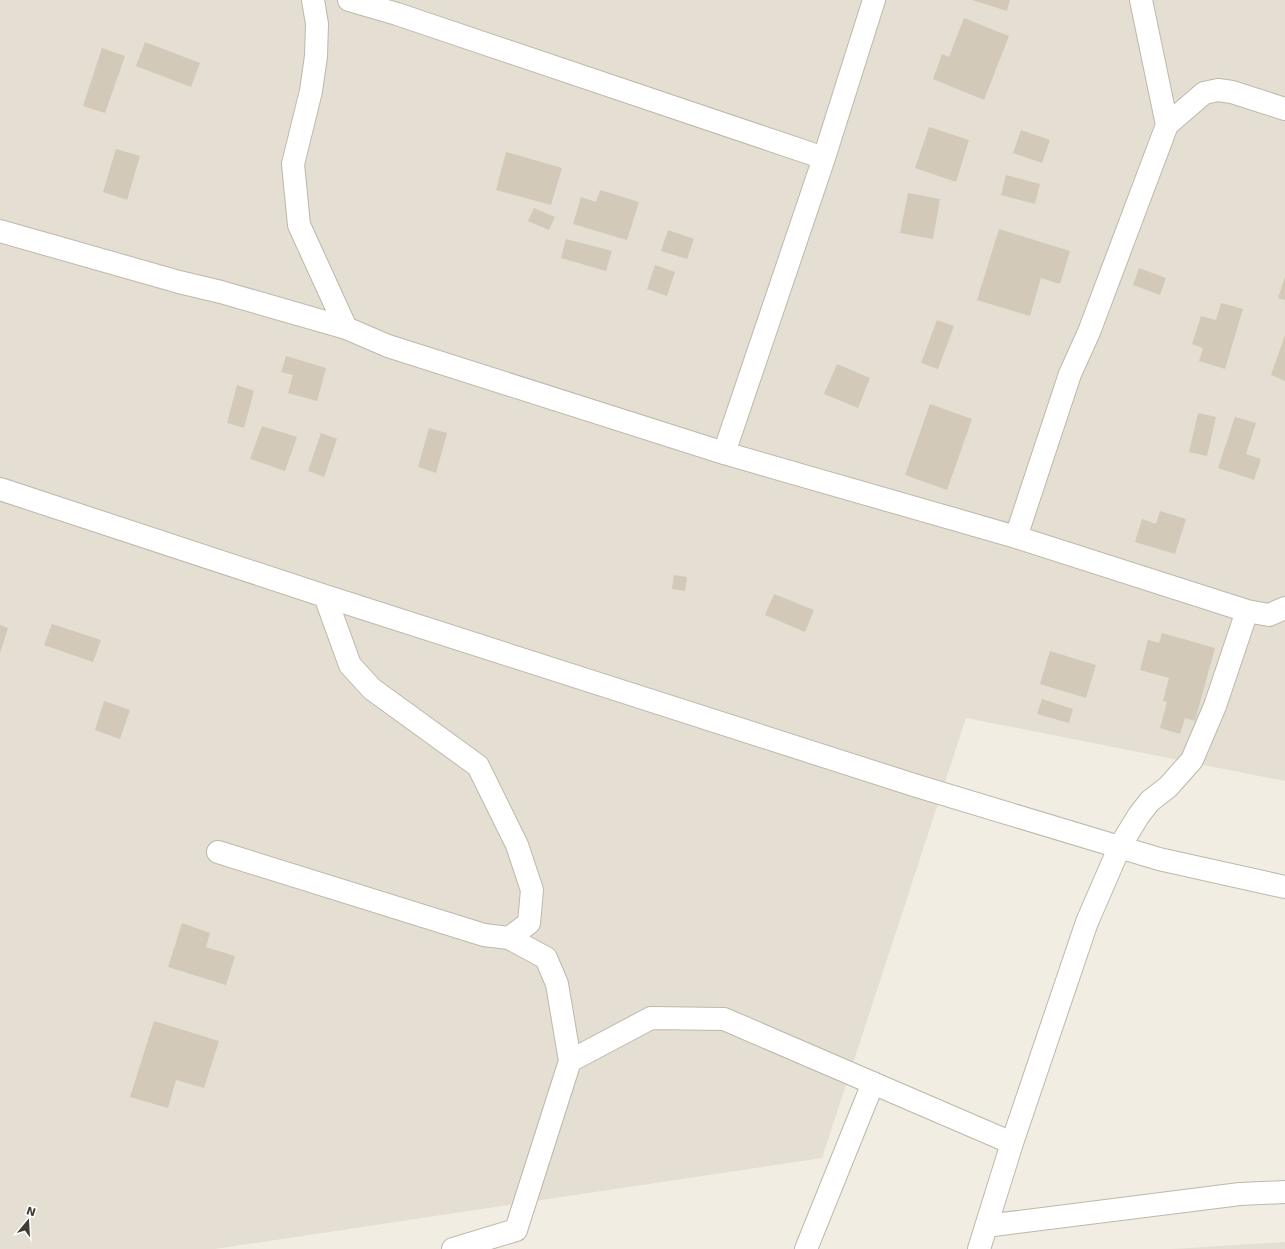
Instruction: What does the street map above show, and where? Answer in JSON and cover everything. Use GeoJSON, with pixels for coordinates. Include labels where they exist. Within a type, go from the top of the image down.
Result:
{"type":"FeatureCollection","features":[{"type":"Feature","properties":{"kind":"street"},"geometry":{"type":"LineString","coordinates":[[313,0],[317,24],[316,56],[311,91],[293,164],[300,225],[346,328]]}},
{"type":"Feature","properties":{"kind":"street"},"geometry":{"type":"LineString","coordinates":[[349,0],[397,14],[824,158]]}},
{"type":"Feature","properties":{"kind":"street"},"geometry":{"type":"LineString","coordinates":[[724,453],[824,158],[874,0]]}},
{"type":"Feature","properties":{"kind":"street"},"geometry":{"type":"LineString","coordinates":[[1141,0],[1167,124]]}},
{"type":"Feature","properties":{"kind":"street"},"geometry":{"type":"LineString","coordinates":[[1016,537],[1070,374],[1089,332],[1167,124],[1204,94],[1218,90],[1232,92],[1285,109]]}},
{"type":"Feature","properties":{"kind":"street"},"geometry":{"type":"LineString","coordinates":[[0,231],[346,328],[388,346],[724,453],[1016,537],[1247,611],[1269,615],[1285,608]]}},
{"type":"Feature","properties":{"kind":"street"},"geometry":{"type":"LineString","coordinates":[[0,489],[325,596],[917,786],[1159,859],[1285,887]]}},
{"type":"Feature","properties":{"kind":"street"},"geometry":{"type":"LineString","coordinates":[[325,596],[350,665],[372,689],[478,766],[517,845],[532,890],[529,923],[509,938]]}},
{"type":"Feature","properties":{"kind":"street"},"geometry":{"type":"LineString","coordinates":[[979,1249],[1012,1142],[1087,922],[1120,846],[1139,815],[1150,801],[1168,787],[1192,760],[1215,706],[1247,611]]}},
{"type":"Feature","properties":{"kind":"street"},"geometry":{"type":"LineString","coordinates":[[218,852],[484,935],[509,938],[546,958],[557,984],[570,1061],[516,1230],[453,1249]]}},
{"type":"Feature","properties":{"kind":"street"},"geometry":{"type":"LineString","coordinates":[[570,1061],[651,1018],[724,1019],[1012,1142]]}},
{"type":"Feature","properties":{"kind":"street"},"geometry":{"type":"LineString","coordinates":[[806,1249],[873,1083]]}},
{"type":"Feature","properties":{"kind":"street"},"geometry":{"type":"LineString","coordinates":[[986,1226],[1240,1194],[1285,1192]]}},
{"type":"Feature","properties":{"kind":"shaded area"},"geometry":{"type":"Polygon","coordinates":[[[0,0],[1285,0],[1285,781],[966,718],[822,1158],[215,1249],[0,1249],[0,0]]]}},
{"type":"Feature","properties":{"kind":"shaded area"},"geometry":{"type":"Polygon","coordinates":[[[1285,1242],[1285,1249],[1173,1249],[1285,1242]]]}},
{"type":"Feature","properties":{"kind":"building"},"geometry":{"type":"Polygon","coordinates":[[[972,0],[1010,0],[1007,11],[972,0]]]}},
{"type":"Feature","properties":{"kind":"building"},"geometry":{"type":"Polygon","coordinates":[[[964,18],[1009,36],[984,100],[933,79],[942,54],[949,57],[964,18]]]}},
{"type":"Feature","properties":{"kind":"building"},"geometry":{"type":"Polygon","coordinates":[[[145,42],[200,63],[191,87],[136,66],[145,42]]]}},
{"type":"Feature","properties":{"kind":"building"},"geometry":{"type":"Polygon","coordinates":[[[102,48],[125,56],[105,113],[83,106],[102,48]]]}},
{"type":"Feature","properties":{"kind":"building"},"geometry":{"type":"Polygon","coordinates":[[[929,127],[969,140],[956,182],[915,168],[929,127]]]}},
{"type":"Feature","properties":{"kind":"building"},"geometry":{"type":"Polygon","coordinates":[[[1021,130],[1050,140],[1042,163],[1013,153],[1021,130]]]}},
{"type":"Feature","properties":{"kind":"building"},"geometry":{"type":"Polygon","coordinates":[[[116,149],[140,156],[127,200],[103,192],[116,149]]]}},
{"type":"Feature","properties":{"kind":"building"},"geometry":{"type":"Polygon","coordinates":[[[506,152],[562,168],[551,205],[496,190],[506,152]]]}},
{"type":"Feature","properties":{"kind":"building"},"geometry":{"type":"Polygon","coordinates":[[[1006,175],[1040,184],[1035,204],[1001,195],[1006,175]]]}},
{"type":"Feature","properties":{"kind":"building"},"geometry":{"type":"Polygon","coordinates":[[[600,190],[639,202],[627,240],[573,224],[581,197],[596,202],[600,190]]]}},
{"type":"Feature","properties":{"kind":"building"},"geometry":{"type":"Polygon","coordinates":[[[908,193],[940,199],[933,239],[900,233],[908,193]]]}},
{"type":"Feature","properties":{"kind":"building"},"geometry":{"type":"Polygon","coordinates":[[[534,208],[555,217],[549,230],[528,221],[534,208]]]}},
{"type":"Feature","properties":{"kind":"building"},"geometry":{"type":"Polygon","coordinates":[[[999,229],[1070,251],[1060,284],[1041,278],[1030,316],[977,300],[999,229]]]}},
{"type":"Feature","properties":{"kind":"building"},"geometry":{"type":"Polygon","coordinates":[[[668,230],[694,239],[687,259],[661,251],[668,230]]]}},
{"type":"Feature","properties":{"kind":"building"},"geometry":{"type":"Polygon","coordinates":[[[566,239],[612,251],[606,271],[561,258],[566,239]]]}},
{"type":"Feature","properties":{"kind":"building"},"geometry":{"type":"Polygon","coordinates":[[[655,265],[675,272],[667,296],[647,289],[655,265]]]}},
{"type":"Feature","properties":{"kind":"building"},"geometry":{"type":"Polygon","coordinates":[[[1139,268],[1166,278],[1160,295],[1133,285],[1139,268]]]}},
{"type":"Feature","properties":{"kind":"building"},"geometry":{"type":"Polygon","coordinates":[[[1285,277],[1285,300],[1278,298],[1285,277]]]}},
{"type":"Feature","properties":{"kind":"building"},"geometry":{"type":"Polygon","coordinates":[[[1221,303],[1243,309],[1225,369],[1199,361],[1203,348],[1192,344],[1201,316],[1216,320],[1221,303]]]}},
{"type":"Feature","properties":{"kind":"building"},"geometry":{"type":"Polygon","coordinates":[[[937,320],[954,326],[938,369],[921,363],[937,320]]]}},
{"type":"Feature","properties":{"kind":"building"},"geometry":{"type":"Polygon","coordinates":[[[1285,335],[1285,381],[1271,375],[1285,335]]]}},
{"type":"Feature","properties":{"kind":"building"},"geometry":{"type":"Polygon","coordinates":[[[286,356],[326,368],[317,401],[288,393],[293,375],[281,372],[286,356]]]}},
{"type":"Feature","properties":{"kind":"building"},"geometry":{"type":"Polygon","coordinates":[[[837,364],[870,378],[858,408],[824,394],[837,364]]]}},
{"type":"Feature","properties":{"kind":"building"},"geometry":{"type":"Polygon","coordinates":[[[237,385],[254,391],[244,428],[227,423],[237,385]]]}},
{"type":"Feature","properties":{"kind":"building"},"geometry":{"type":"Polygon","coordinates":[[[930,404],[972,419],[947,490],[905,475],[930,404]]]}},
{"type":"Feature","properties":{"kind":"building"},"geometry":{"type":"Polygon","coordinates":[[[1198,413],[1216,417],[1207,456],[1189,452],[1198,413]]]}},
{"type":"Feature","properties":{"kind":"building"},"geometry":{"type":"Polygon","coordinates":[[[1235,417],[1256,423],[1246,454],[1261,459],[1254,480],[1218,468],[1235,417]]]}},
{"type":"Feature","properties":{"kind":"building"},"geometry":{"type":"Polygon","coordinates":[[[262,426],[297,437],[285,471],[250,459],[262,426]]]}},
{"type":"Feature","properties":{"kind":"building"},"geometry":{"type":"Polygon","coordinates":[[[429,428],[447,433],[436,473],[418,467],[429,428]]]}},
{"type":"Feature","properties":{"kind":"building"},"geometry":{"type":"Polygon","coordinates":[[[321,433],[337,439],[324,477],[308,471],[321,433]]]}},
{"type":"Feature","properties":{"kind":"building"},"geometry":{"type":"Polygon","coordinates":[[[1160,511],[1186,519],[1175,554],[1135,542],[1142,519],[1156,524],[1160,511]]]}},
{"type":"Feature","properties":{"kind":"building"},"geometry":{"type":"Polygon","coordinates":[[[674,575],[687,577],[685,591],[672,589],[674,575]]]}},
{"type":"Feature","properties":{"kind":"building"},"geometry":{"type":"Polygon","coordinates":[[[774,594],[814,610],[805,632],[765,615],[774,594]]]}},
{"type":"Feature","properties":{"kind":"building"},"geometry":{"type":"Polygon","coordinates":[[[52,624],[101,640],[93,662],[44,645],[52,624]]]}},
{"type":"Feature","properties":{"kind":"building"},"geometry":{"type":"Polygon","coordinates":[[[0,625],[8,628],[0,653],[0,625]]]}},
{"type":"Feature","properties":{"kind":"building"},"geometry":{"type":"Polygon","coordinates":[[[1162,633],[1215,648],[1195,721],[1185,718],[1180,734],[1160,728],[1167,702],[1163,701],[1169,678],[1140,670],[1148,640],[1159,643],[1162,633]]]}},
{"type":"Feature","properties":{"kind":"building"},"geometry":{"type":"Polygon","coordinates":[[[1050,651],[1096,665],[1086,698],[1040,684],[1050,651]]]}},
{"type":"Feature","properties":{"kind":"building"},"geometry":{"type":"Polygon","coordinates":[[[1042,699],[1073,709],[1069,723],[1037,714],[1042,699]]]}},
{"type":"Feature","properties":{"kind":"building"},"geometry":{"type":"Polygon","coordinates":[[[104,701],[130,710],[120,739],[95,730],[104,701]]]}},
{"type":"Feature","properties":{"kind":"building"},"geometry":{"type":"Polygon","coordinates":[[[182,923],[210,933],[206,947],[235,956],[226,985],[168,967],[182,923]]]}},
{"type":"Feature","properties":{"kind":"building"},"geometry":{"type":"Polygon","coordinates":[[[154,1021],[219,1041],[204,1088],[176,1080],[168,1108],[130,1097],[154,1021]]]}}]}
